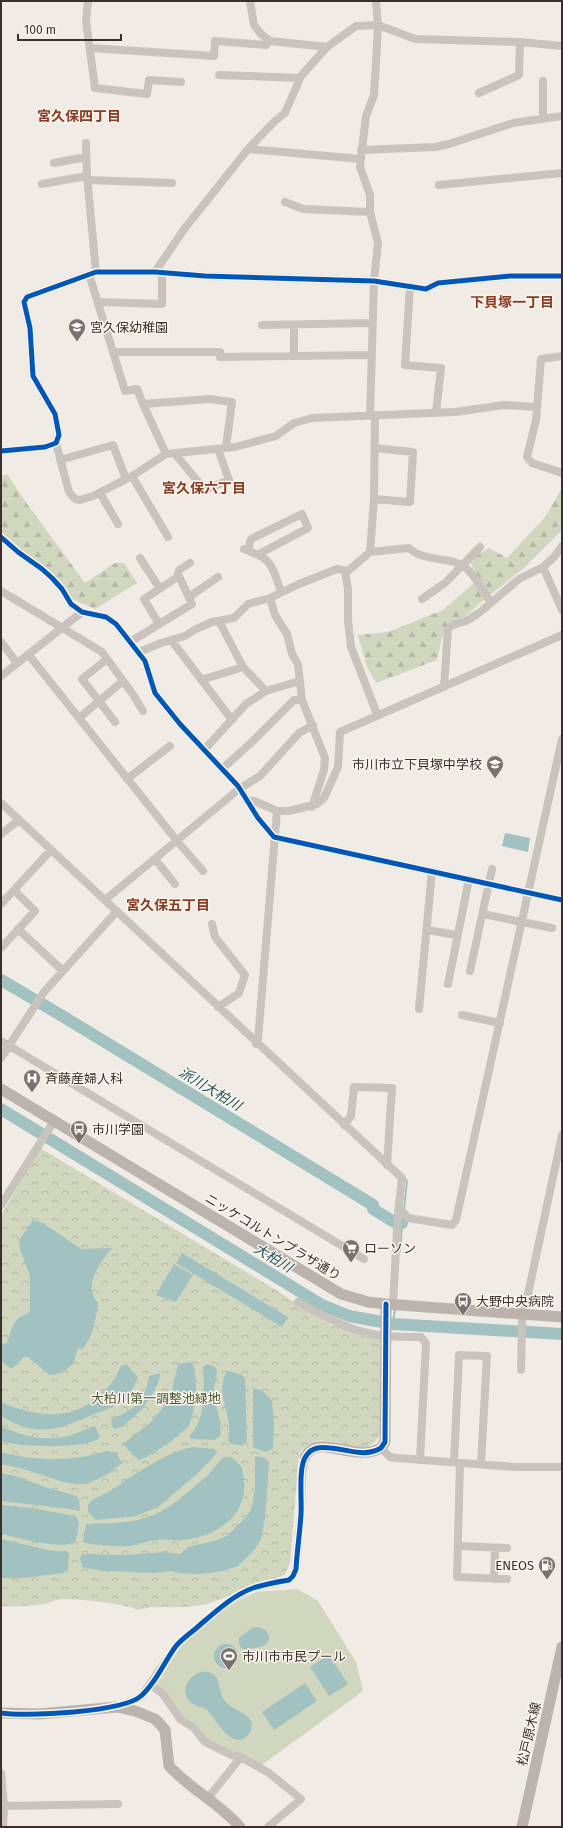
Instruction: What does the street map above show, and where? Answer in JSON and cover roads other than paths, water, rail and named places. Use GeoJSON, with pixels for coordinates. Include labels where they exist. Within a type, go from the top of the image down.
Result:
{"type":"FeatureCollection","features":[{"type":"Feature","properties":{"kind":"street"},"geometry":{"type":"LineString","coordinates":[[88,1],[86,21],[94,88],[147,94],[149,80],[181,82]]}},
{"type":"Feature","properties":{"kind":"street"},"geometry":{"type":"LineString","coordinates":[[250,1],[254,25],[261,34],[270,41],[327,47]]}},
{"type":"Feature","properties":{"kind":"street"},"geometry":{"type":"LineString","coordinates":[[370,552],[374,499],[375,448],[372,415],[371,355],[374,281],[378,243],[370,212],[370,195],[360,167],[366,116],[374,95],[378,25],[376,1]]}},
{"type":"Feature","properties":{"kind":"street"},"geometry":{"type":"LineString","coordinates":[[98,302],[162,304],[158,272],[185,228],[248,149],[275,121],[285,113],[300,78],[327,47],[356,26],[378,25],[415,39],[520,42],[562,46]]}},
{"type":"Feature","properties":{"kind":"street"},"geometry":{"type":"LineString","coordinates":[[90,48],[214,56],[215,41],[266,44],[270,41]]}},
{"type":"Feature","properties":{"kind":"street"},"geometry":{"type":"LineString","coordinates":[[479,93],[519,74],[520,42]]}},
{"type":"Feature","properties":{"kind":"street"},"geometry":{"type":"LineString","coordinates":[[219,75],[300,78]]}},
{"type":"Feature","properties":{"kind":"street"},"geometry":{"type":"LineString","coordinates":[[542,81],[543,118]]}},
{"type":"Feature","properties":{"kind":"street"},"geometry":{"type":"LineString","coordinates":[[361,150],[435,147],[449,144],[513,123],[562,116]]}},
{"type":"Feature","properties":{"kind":"street"},"geometry":{"type":"LineString","coordinates":[[86,143],[92,273],[98,302],[125,391],[136,389],[166,454]]}},
{"type":"Feature","properties":{"kind":"street"},"geometry":{"type":"LineString","coordinates":[[248,149],[361,159]]}},
{"type":"Feature","properties":{"kind":"street"},"geometry":{"type":"LineString","coordinates":[[54,163],[86,157]]}},
{"type":"Feature","properties":{"kind":"street"},"geometry":{"type":"LineString","coordinates":[[439,184],[562,173]]}},
{"type":"Feature","properties":{"kind":"street"},"geometry":{"type":"LineString","coordinates":[[42,184],[87,178],[172,183]]}},
{"type":"Feature","properties":{"kind":"street"},"geometry":{"type":"LineString","coordinates":[[285,202],[303,209],[370,212]]}},
{"type":"Feature","properties":{"kind":"street"},"geometry":{"type":"LineString","coordinates":[[537,407],[504,404],[476,410],[312,418],[294,423],[276,436],[236,447],[166,454],[100,493],[80,500],[74,499],[69,492],[56,443],[59,435],[54,414],[33,376],[30,328],[24,302],[27,297],[92,273],[158,272],[210,277],[374,281],[426,289],[438,283],[510,276],[562,276]]}},
{"type":"Feature","properties":{"kind":"street"},"geometry":{"type":"LineString","coordinates":[[410,286],[405,365],[440,368],[436,412]]}},
{"type":"Feature","properties":{"kind":"street"},"geometry":{"type":"LineString","coordinates":[[262,325],[372,323]]}},
{"type":"Feature","properties":{"kind":"street"},"geometry":{"type":"LineString","coordinates":[[294,325],[294,356]]}},
{"type":"Feature","properties":{"kind":"street"},"geometry":{"type":"LineString","coordinates":[[114,352],[220,352],[220,357],[371,355]]}},
{"type":"Feature","properties":{"kind":"street"},"geometry":{"type":"LineString","coordinates":[[562,356],[541,359],[536,420],[527,457],[532,463],[562,473]]}},
{"type":"Feature","properties":{"kind":"street"},"geometry":{"type":"LineString","coordinates":[[143,404],[210,399],[232,402],[222,448],[229,480],[205,490],[175,454]]}},
{"type":"Feature","properties":{"kind":"street"},"geometry":{"type":"LineString","coordinates":[[1,451],[45,447],[56,443]]}},
{"type":"Feature","properties":{"kind":"street"},"geometry":{"type":"LineString","coordinates":[[60,460],[113,445],[129,477],[168,537]]}},
{"type":"Feature","properties":{"kind":"street"},"geometry":{"type":"LineString","coordinates":[[374,499],[410,502],[413,452],[375,448]]}},
{"type":"Feature","properties":{"kind":"street"},"geometry":{"type":"LineString","coordinates":[[100,493],[118,524]]}},
{"type":"Feature","properties":{"kind":"street"},"geometry":{"type":"LineString","coordinates":[[259,554],[308,528],[302,514],[251,539],[246,550],[259,554],[268,560],[281,592]]}},
{"type":"Feature","properties":{"kind":"street"},"geometry":{"type":"LineString","coordinates":[[1,537],[18,552],[42,569],[62,589],[71,604],[82,612],[106,616],[116,624],[145,661],[155,693],[180,724],[239,789],[274,837],[562,900]]}},
{"type":"Feature","properties":{"kind":"street"},"geometry":{"type":"LineString","coordinates":[[444,687],[448,630],[453,625],[466,621],[479,613],[520,580],[543,567],[554,557],[562,546]]}},
{"type":"Feature","properties":{"kind":"street"},"geometry":{"type":"LineString","coordinates":[[422,599],[445,583],[480,547]]}},
{"type":"Feature","properties":{"kind":"street"},"geometry":{"type":"LineString","coordinates":[[139,652],[161,643],[185,636],[212,622],[234,618],[248,604],[270,598],[337,569],[348,571],[370,552],[409,548],[415,554],[451,561],[462,565],[468,570],[491,603]]}},
{"type":"Feature","properties":{"kind":"street"},"geometry":{"type":"LineString","coordinates":[[140,558],[160,589]]}},
{"type":"Feature","properties":{"kind":"street"},"geometry":{"type":"LineString","coordinates":[[130,642],[192,604],[179,576],[179,570],[190,563]]}},
{"type":"Feature","properties":{"kind":"street"},"geometry":{"type":"LineString","coordinates":[[543,567],[562,610]]}},
{"type":"Feature","properties":{"kind":"street"},"geometry":{"type":"LineString","coordinates":[[345,571],[348,589],[348,621],[351,647],[377,714]]}},
{"type":"Feature","properties":{"kind":"street"},"geometry":{"type":"LineString","coordinates":[[159,624],[144,599],[179,576]]}},
{"type":"Feature","properties":{"kind":"street"},"geometry":{"type":"LineString","coordinates":[[189,597],[218,577]]}},
{"type":"Feature","properties":{"kind":"street"},"geometry":{"type":"LineString","coordinates":[[1,591],[102,652],[143,711]]}},
{"type":"Feature","properties":{"kind":"street"},"geometry":{"type":"LineString","coordinates":[[270,598],[275,615],[287,634],[292,654],[298,664],[302,700],[325,758],[324,770],[312,807]]}},
{"type":"Feature","properties":{"kind":"street"},"geometry":{"type":"LineString","coordinates":[[1,676],[82,612]]}},
{"type":"Feature","properties":{"kind":"street"},"geometry":{"type":"LineString","coordinates":[[219,621],[244,667],[266,691]]}},
{"type":"Feature","properties":{"kind":"street"},"geometry":{"type":"LineString","coordinates":[[246,800],[277,812],[312,807],[324,798],[338,767],[340,732],[377,714],[444,687],[562,634]]}},
{"type":"Feature","properties":{"kind":"street"},"geometry":{"type":"LineString","coordinates":[[172,641],[232,720]]}},
{"type":"Feature","properties":{"kind":"street"},"geometry":{"type":"LineString","coordinates":[[1,642],[17,663]]}},
{"type":"Feature","properties":{"kind":"street"},"geometry":{"type":"LineString","coordinates":[[28,654],[127,779],[203,871]]}},
{"type":"Feature","properties":{"kind":"street"},"geometry":{"type":"LineString","coordinates":[[107,659],[82,679],[115,722]]}},
{"type":"Feature","properties":{"kind":"street"},"geometry":{"type":"LineString","coordinates":[[201,680],[244,667]]}},
{"type":"Feature","properties":{"kind":"street"},"geometry":{"type":"LineString","coordinates":[[79,718],[123,681]]}},
{"type":"Feature","properties":{"kind":"street"},"geometry":{"type":"LineString","coordinates":[[204,750],[246,704],[266,691],[300,681]]}},
{"type":"Feature","properties":{"kind":"street"},"geometry":{"type":"LineString","coordinates":[[222,769],[254,741],[294,700],[302,700]]}},
{"type":"Feature","properties":{"kind":"street"},"geometry":{"type":"LineString","coordinates":[[105,900],[239,789],[260,776],[299,733],[312,725]]}},
{"type":"Feature","properties":{"kind":"street"},"geometry":{"type":"LineString","coordinates":[[399,1207],[408,1218],[452,1226],[456,1220],[523,922],[562,739]]}},
{"type":"Feature","properties":{"kind":"street"},"geometry":{"type":"LineString","coordinates":[[127,779],[170,746]]}},
{"type":"Feature","properties":{"kind":"street"},"geometry":{"type":"LineString","coordinates":[[1,803],[118,911],[256,1044],[402,1178],[386,1334],[385,1442],[381,1448],[365,1454],[335,1448],[316,1447],[305,1457],[302,1473],[301,1514],[293,1576],[289,1580],[252,1588],[219,1609],[176,1646],[151,1685],[141,1697],[117,1707],[39,1714],[1,1713]]}},
{"type":"Feature","properties":{"kind":"street"},"geometry":{"type":"LineString","coordinates":[[256,1044],[258,1039],[277,812]]}},
{"type":"Feature","properties":{"kind":"street"},"geometry":{"type":"LineString","coordinates":[[1,834],[19,820]]}},
{"type":"Feature","properties":{"kind":"street"},"geometry":{"type":"LineString","coordinates":[[1,904],[51,850]]}},
{"type":"Feature","properties":{"kind":"street"},"geometry":{"type":"LineString","coordinates":[[155,859],[175,884]]}},
{"type":"Feature","properties":{"kind":"street"},"geometry":{"type":"LineString","coordinates":[[470,971],[490,884],[492,869]]}},
{"type":"Feature","properties":{"kind":"street"},"geometry":{"type":"LineString","coordinates":[[419,1009],[432,871]]}},
{"type":"Feature","properties":{"kind":"street"},"geometry":{"type":"LineString","coordinates":[[448,984],[469,879]]}},
{"type":"Feature","properties":{"kind":"street"},"geometry":{"type":"LineString","coordinates":[[1,948],[35,911],[14,890]]}},
{"type":"Feature","properties":{"kind":"street"},"geometry":{"type":"LineString","coordinates":[[1,1058],[40,997],[118,911]]}},
{"type":"Feature","properties":{"kind":"street"},"geometry":{"type":"LineString","coordinates":[[483,914],[552,928]]}},
{"type":"Feature","properties":{"kind":"street"},"geometry":{"type":"LineString","coordinates":[[212,924],[216,938],[245,975],[239,993],[218,1007]]}},
{"type":"Feature","properties":{"kind":"street"},"geometry":{"type":"LineString","coordinates":[[18,929],[63,971]]}},
{"type":"Feature","properties":{"kind":"street"},"geometry":{"type":"LineString","coordinates":[[427,930],[458,935]]}},
{"type":"Feature","properties":{"kind":"street"},"geometry":{"type":"LineString","coordinates":[[462,1015],[500,1023]]}},
{"type":"Feature","properties":{"kind":"street"},"geometry":{"type":"LineString","coordinates":[[1,1041],[364,1258]]}},
{"type":"Feature","properties":{"kind":"street"},"geometry":{"type":"LineString","coordinates":[[344,1125],[351,1116],[354,1087],[392,1088],[387,1165]]}},
{"type":"Feature","properties":{"kind":"street","name":"ニッケコルトンプラザ通り"},"geometry":{"type":"LineString","coordinates":[[1,1089],[52,1124],[328,1287],[353,1298],[389,1307],[523,1318],[562,1316]]}},
{"type":"Feature","properties":{"kind":"street"},"geometry":{"type":"LineString","coordinates":[[1,1205],[52,1124]]}},
{"type":"Feature","properties":{"kind":"street"},"geometry":{"type":"LineString","coordinates":[[521,1370],[523,1318],[562,1135]]}},
{"type":"Feature","properties":{"kind":"street"},"geometry":{"type":"LineString","coordinates":[[298,1302],[333,1321],[348,1327],[386,1334],[421,1337],[426,1342],[420,1460]]}},
{"type":"Feature","properties":{"kind":"street"},"geometry":{"type":"LineString","coordinates":[[481,1464],[487,1356],[460,1355],[457,1463],[457,1577],[507,1579]]}},
{"type":"Feature","properties":{"kind":"street"},"geometry":{"type":"LineString","coordinates":[[381,1448],[390,1457],[457,1463],[562,1467]]}},
{"type":"Feature","properties":{"kind":"street"},"geometry":{"type":"LineString","coordinates":[[458,1546],[507,1548]]}},
{"type":"Feature","properties":{"kind":"street"},"geometry":{"type":"LineString","coordinates":[[494,1579],[495,1548]]}},
{"type":"Feature","properties":{"kind":"street","name":"松戸原木線"},"geometry":{"type":"LineString","coordinates":[[522,1827],[562,1647]]}},
{"type":"Feature","properties":{"kind":"street"},"geometry":{"type":"LineString","coordinates":[[151,1685],[163,1694],[180,1719],[194,1728],[205,1742],[231,1755],[241,1757],[269,1773],[301,1800],[268,1827]]}},
{"type":"Feature","properties":{"kind":"street"},"geometry":{"type":"LineString","coordinates":[[117,1707],[135,1711],[155,1719],[161,1724],[165,1730],[169,1766],[240,1827]]}},
{"type":"Feature","properties":{"kind":"street"},"geometry":{"type":"LineString","coordinates":[[208,1798],[241,1757]]}},
{"type":"Feature","properties":{"kind":"street"},"geometry":{"type":"LineString","coordinates":[[1,1773],[4,1806],[3,1827]]}},
{"type":"Feature","properties":{"kind":"street"},"geometry":{"type":"LineString","coordinates":[[4,1806],[118,1804]]}},
{"type":"Feature","properties":{"kind":"water"},"geometry":{"type":"Polygon","coordinates":[[[505,833],[530,838],[528,852],[502,846],[505,833]]]}},
{"type":"Feature","properties":{"kind":"water"},"geometry":{"type":"Polygon","coordinates":[[[33,1220],[43,1223],[81,1249],[112,1248],[102,1260],[92,1282],[94,1297],[98,1303],[89,1340],[82,1349],[79,1348],[74,1361],[69,1368],[63,1372],[53,1375],[50,1375],[28,1357],[24,1357],[13,1368],[10,1368],[1,1361],[1,1344],[7,1343],[13,1326],[17,1320],[30,1311],[30,1276],[20,1249],[19,1240],[33,1220]]]}},
{"type":"Feature","properties":{"kind":"water"},"geometry":{"type":"Polygon","coordinates":[[[182,1253],[288,1317],[282,1327],[176,1263],[182,1253]]]}},
{"type":"Feature","properties":{"kind":"water"},"geometry":{"type":"Polygon","coordinates":[[[174,1264],[193,1275],[176,1302],[156,1295],[174,1264]]]}},
{"type":"Feature","properties":{"kind":"water"},"geometry":{"type":"Polygon","coordinates":[[[191,1362],[194,1367],[196,1392],[193,1412],[189,1425],[165,1446],[143,1459],[138,1460],[123,1444],[150,1423],[162,1409],[172,1390],[178,1364],[191,1362]]]}},
{"type":"Feature","properties":{"kind":"water"},"geometry":{"type":"Polygon","coordinates":[[[126,1364],[138,1377],[129,1396],[111,1408],[62,1427],[39,1430],[27,1428],[1,1416],[1,1402],[30,1412],[44,1414],[71,1412],[96,1398],[114,1380],[121,1366],[126,1364]]]}},
{"type":"Feature","properties":{"kind":"water"},"geometry":{"type":"Polygon","coordinates":[[[207,1364],[215,1367],[217,1372],[214,1396],[221,1430],[220,1436],[215,1440],[190,1439],[190,1436],[199,1421],[201,1414],[204,1397],[203,1367],[207,1364]]]}},
{"type":"Feature","properties":{"kind":"water"},"geometry":{"type":"Polygon","coordinates":[[[229,1371],[242,1375],[245,1378],[247,1441],[242,1445],[231,1444],[228,1441],[229,1427],[223,1399],[222,1386],[226,1372],[229,1371]]]}},
{"type":"Feature","properties":{"kind":"water"},"geometry":{"type":"Polygon","coordinates":[[[160,1373],[156,1388],[144,1406],[128,1422],[121,1427],[114,1429],[111,1424],[112,1419],[127,1412],[138,1404],[145,1392],[149,1376],[160,1373]]]}},
{"type":"Feature","properties":{"kind":"water"},"geometry":{"type":"Polygon","coordinates":[[[253,1388],[263,1391],[272,1401],[274,1424],[273,1448],[267,1452],[254,1448],[253,1445],[253,1388]]]}},
{"type":"Feature","properties":{"kind":"water"},"geometry":{"type":"Polygon","coordinates":[[[1,1426],[27,1436],[54,1438],[72,1435],[95,1426],[100,1437],[93,1441],[68,1446],[21,1445],[1,1441],[1,1426]]]}},
{"type":"Feature","properties":{"kind":"water"},"geometry":{"type":"Polygon","coordinates":[[[192,1447],[215,1449],[216,1454],[199,1472],[158,1507],[136,1516],[96,1520],[88,1512],[88,1505],[96,1498],[111,1491],[127,1479],[159,1460],[175,1452],[192,1447]]]}},
{"type":"Feature","properties":{"kind":"water"},"geometry":{"type":"Polygon","coordinates":[[[108,1451],[117,1454],[122,1463],[108,1474],[87,1484],[64,1482],[20,1468],[1,1464],[1,1452],[22,1457],[66,1459],[108,1451]]]}},
{"type":"Feature","properties":{"kind":"water"},"geometry":{"type":"Polygon","coordinates":[[[224,1457],[231,1457],[241,1466],[244,1481],[243,1495],[239,1508],[232,1518],[222,1527],[197,1538],[157,1540],[131,1546],[108,1546],[83,1542],[86,1524],[133,1521],[148,1517],[164,1510],[206,1477],[224,1457]]]}},
{"type":"Feature","properties":{"kind":"water"},"geometry":{"type":"Polygon","coordinates":[[[255,1457],[265,1458],[269,1463],[265,1518],[261,1539],[255,1549],[238,1566],[223,1571],[200,1574],[170,1571],[154,1573],[104,1571],[82,1567],[80,1557],[83,1554],[126,1555],[163,1552],[180,1554],[188,1547],[214,1541],[227,1536],[251,1510],[255,1490],[255,1457]]]}},
{"type":"Feature","properties":{"kind":"water"},"geometry":{"type":"Polygon","coordinates":[[[1,1473],[19,1477],[45,1487],[76,1496],[79,1499],[80,1511],[1,1501],[1,1473]]]}},
{"type":"Feature","properties":{"kind":"water"},"geometry":{"type":"Polygon","coordinates":[[[1,1505],[31,1508],[76,1516],[79,1523],[76,1541],[71,1544],[62,1545],[40,1543],[1,1533],[1,1505]]]}},
{"type":"Feature","properties":{"kind":"water"},"geometry":{"type":"Polygon","coordinates":[[[1,1539],[48,1550],[68,1552],[68,1569],[64,1573],[23,1578],[1,1578],[1,1539]]]}},
{"type":"Feature","properties":{"kind":"water"},"geometry":{"type":"Polygon","coordinates":[[[257,1627],[266,1631],[269,1638],[268,1641],[261,1647],[246,1649],[241,1648],[239,1638],[252,1628],[257,1627]]]}},
{"type":"Feature","properties":{"kind":"water"},"geometry":{"type":"Polygon","coordinates":[[[226,1644],[231,1645],[237,1651],[237,1661],[231,1667],[226,1668],[221,1667],[215,1661],[214,1656],[215,1651],[221,1645],[226,1644]]]}},
{"type":"Feature","properties":{"kind":"water"},"geometry":{"type":"Polygon","coordinates":[[[329,1655],[348,1684],[329,1696],[310,1667],[329,1655]]]}},
{"type":"Feature","properties":{"kind":"water"},"geometry":{"type":"Polygon","coordinates":[[[201,1672],[213,1674],[216,1677],[222,1697],[225,1701],[247,1716],[250,1720],[252,1725],[251,1730],[243,1739],[237,1740],[232,1738],[222,1730],[207,1710],[188,1700],[185,1691],[188,1681],[196,1674],[201,1672]]]}},
{"type":"Feature","properties":{"kind":"water"},"geometry":{"type":"Polygon","coordinates":[[[305,1683],[317,1701],[274,1730],[262,1712],[305,1683]]]}},
{"type":"Feature","properties":{"kind":"waterway","name":"派川大柏川"},"geometry":{"type":"LineString","coordinates":[[1,980],[373,1205],[373,1209],[394,1222],[402,1223]]}},
{"type":"Feature","properties":{"kind":"waterway","name":"大柏川"},"geometry":{"type":"LineString","coordinates":[[1,1109],[322,1305],[349,1316],[393,1324],[562,1334]]}},
{"type":"Feature","properties":{"kind":"waterway","name":"派川大柏川"},"geometry":{"type":"LineString","coordinates":[[404,1209],[407,1181],[405,1179]]}},
{"type":"Feature","properties":{"kind":"waterway","name":"派川大柏川"},"geometry":{"type":"LineString","coordinates":[[400,1251],[403,1216]]}},
{"type":"Feature","properties":{"kind":"waterway","name":"派川大柏川"},"geometry":{"type":"LineString","coordinates":[[393,1324],[395,1309]]}},
{"type":"Feature","properties":{"kind":"place","name":"宮久保幼稚園"},"geometry":{"type":"Point","coordinates":[77,342]}},
{"type":"Feature","properties":{"kind":"place","name":"市川市立下貝塚中学校"},"geometry":{"type":"Point","coordinates":[495,779]}},
{"type":"Feature","properties":{"kind":"place","name":"斉藤産婦人科"},"geometry":{"type":"Point","coordinates":[32,1093]}},
{"type":"Feature","properties":{"kind":"place","name":"市川学園"},"geometry":{"type":"Point","coordinates":[79,1144]}},
{"type":"Feature","properties":{"kind":"place","name":"ローソン"},"geometry":{"type":"Point","coordinates":[351,1263]}},
{"type":"Feature","properties":{"kind":"place","name":"大野中央病院"},"geometry":{"type":"Point","coordinates":[463,1316]}},
{"type":"Feature","properties":{"kind":"place","name":"ENEOS"},"geometry":{"type":"Point","coordinates":[547,1580]}},
{"type":"Feature","properties":{"kind":"place","name":"市川市市民プール"},"geometry":{"type":"Point","coordinates":[229,1671]}},
{"type":"Feature","properties":{"kind":"district","name":"宮久保四丁目"},"geometry":{"type":"Point","coordinates":[79,116]}},
{"type":"Feature","properties":{"kind":"district","name":"下貝塚一丁目"},"geometry":{"type":"Point","coordinates":[512,302]}},
{"type":"Feature","properties":{"kind":"district","name":"宮久保六丁目"},"geometry":{"type":"Point","coordinates":[204,488]}},
{"type":"Feature","properties":{"kind":"district","name":"宮久保五丁目"},"geometry":{"type":"Point","coordinates":[168,905]}},
{"type":"Feature","properties":{"kind":"park label","name":"大柏川第一調整池緑地"},"geometry":{"type":"Point","coordinates":[156,1398]}}]}
